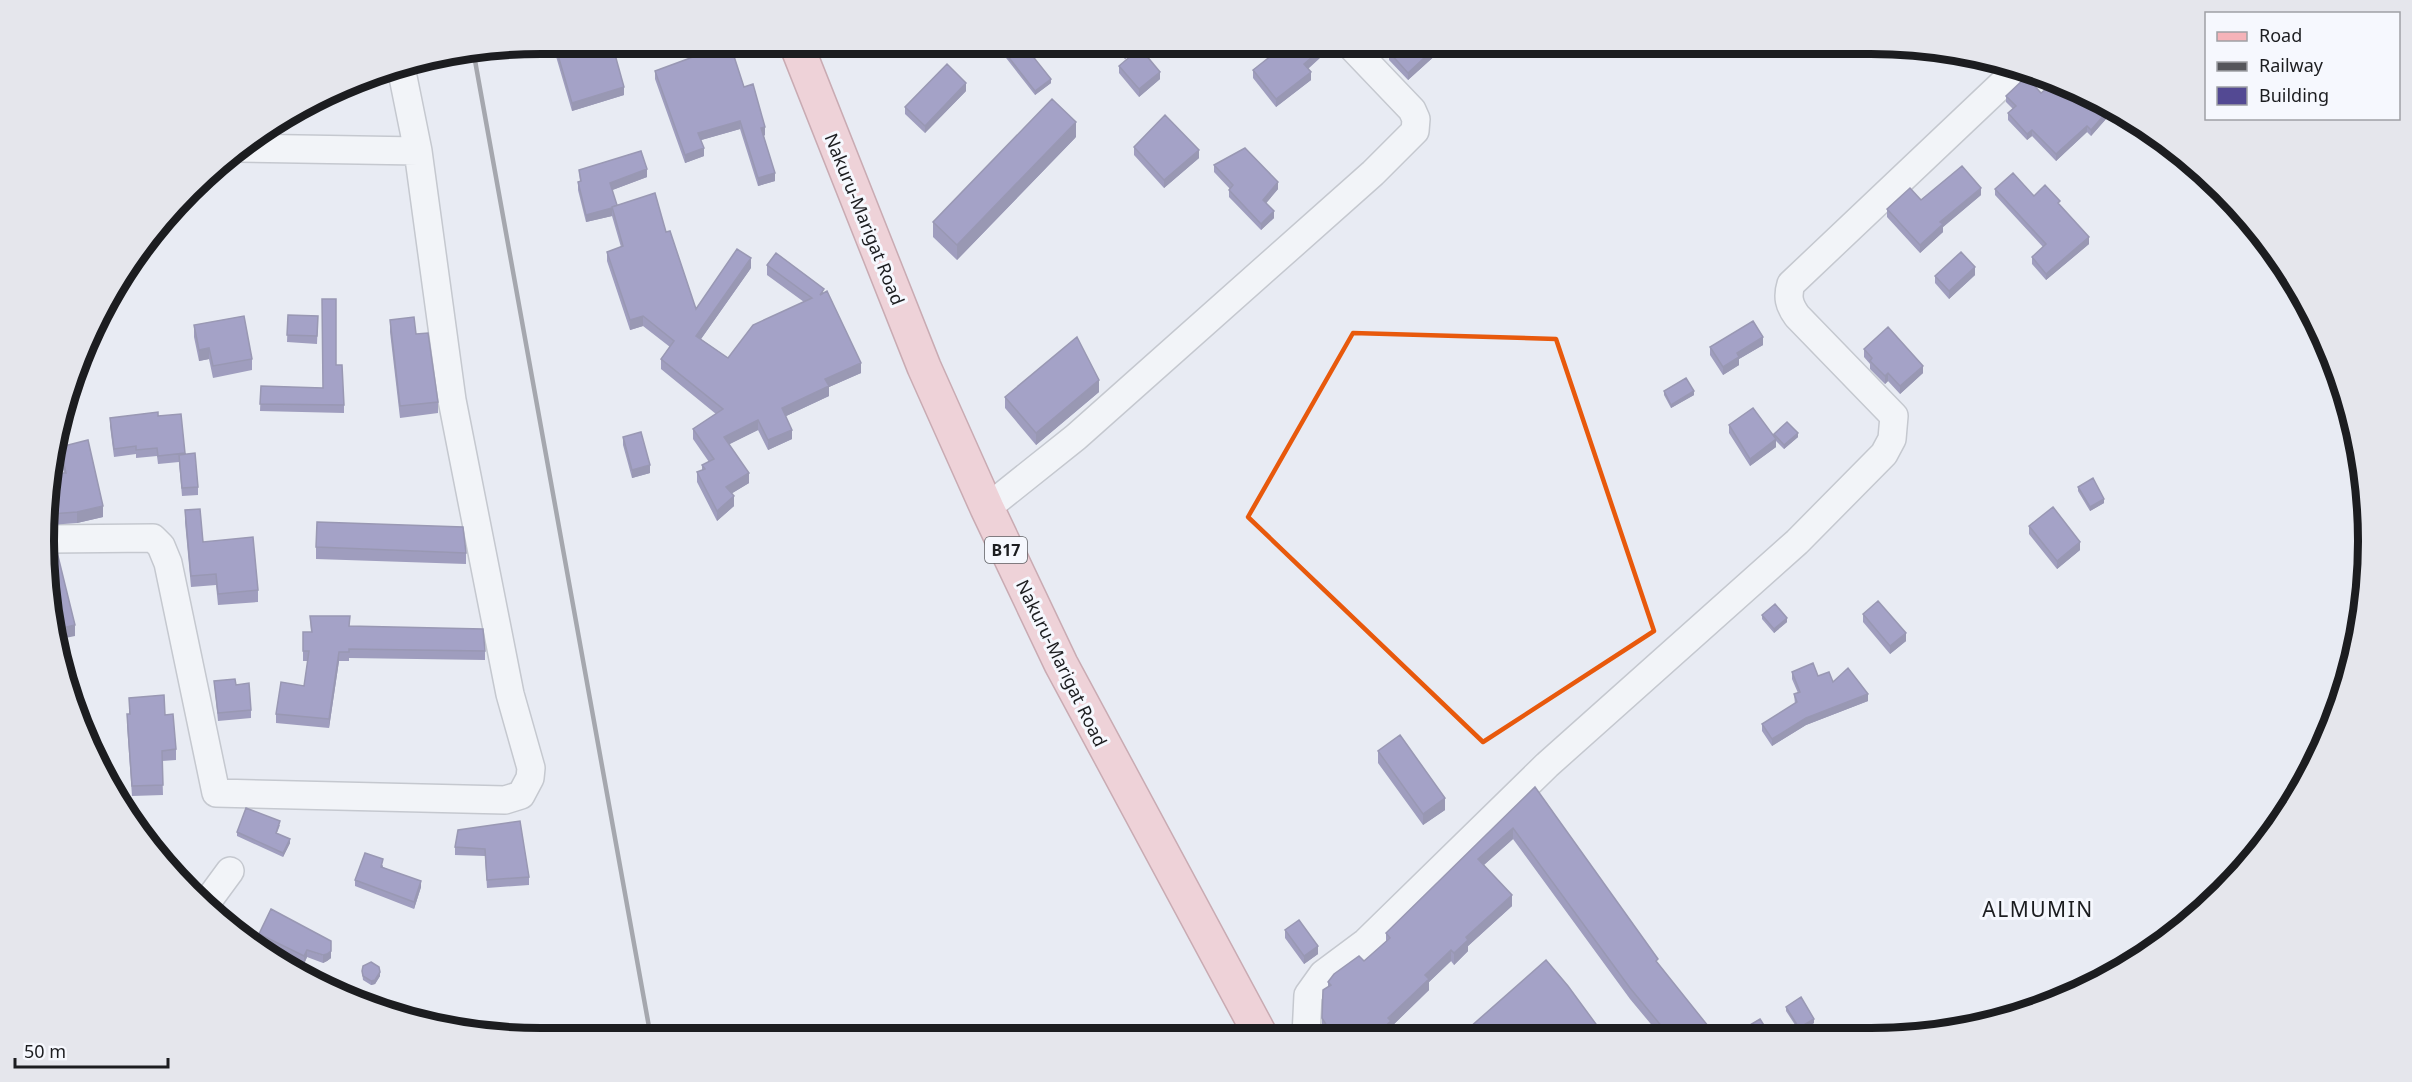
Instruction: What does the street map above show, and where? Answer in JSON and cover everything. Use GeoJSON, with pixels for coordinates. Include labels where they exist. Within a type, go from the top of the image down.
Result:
{"type":"FeatureCollection","features":[{"type":"Feature","properties":{"kind":"main road","name":"Nakuru-Marigat Road"},"geometry":{"type":"LineString","coordinates":[[800,54],[924,367],[1060,664],[1257,1028]]}},
{"type":"Feature","properties":{"kind":"street"},"geometry":{"type":"LineString","coordinates":[[987,508],[1077,437],[1373,174],[1414,131],[1416,118],[1413,110],[1359,54]]}},
{"type":"Feature","properties":{"kind":"street"},"geometry":{"type":"LineString","coordinates":[[54,539],[153,538],[161,546],[168,563],[216,793],[505,800],[521,795],[530,778],[531,768],[510,694],[452,400],[418,151],[403,75]]}},
{"type":"Feature","properties":{"kind":"street"},"geometry":{"type":"LineString","coordinates":[[1306,1028],[1308,995],[1323,974],[1366,942],[1546,765],[1797,542],[1884,454],[1892,439],[1894,416],[1797,316],[1791,308],[1788,293],[1791,284],[2011,75]]}},
{"type":"Feature","properties":{"kind":"street"},"geometry":{"type":"LineString","coordinates":[[254,148],[418,151]]}},
{"type":"Feature","properties":{"kind":"street"},"geometry":{"type":"LineString","coordinates":[[210,898],[230,871]]}},
{"type":"Feature","properties":{"kind":"highlighted area"},"geometry":{"type":"Polygon","coordinates":[[[1353,333],[1556,339],[1654,631],[1483,742],[1248,517],[1353,333]]]}},
{"type":"Feature","properties":{"kind":"building"},"geometry":{"type":"Polygon","coordinates":[[[558,54],[615,54],[624,87],[572,103],[558,54]]]}},
{"type":"Feature","properties":{"kind":"building"},"geometry":{"type":"Polygon","coordinates":[[[701,54],[733,54],[744,87],[753,84],[765,127],[761,128],[775,173],[758,178],[740,121],[698,133],[704,148],[685,155],[655,71],[701,54]]]}},
{"type":"Feature","properties":{"kind":"building"},"geometry":{"type":"Polygon","coordinates":[[[1006,54],[1031,54],[1051,79],[1035,91],[1006,54]]]}},
{"type":"Feature","properties":{"kind":"building"},"geometry":{"type":"Polygon","coordinates":[[[1133,54],[1145,54],[1160,72],[1139,89],[1119,66],[1133,54]]]}},
{"type":"Feature","properties":{"kind":"building"},"geometry":{"type":"Polygon","coordinates":[[[1316,54],[1304,64],[1311,72],[1276,99],[1253,70],[1272,55],[1316,54]]]}},
{"type":"Feature","properties":{"kind":"building"},"geometry":{"type":"Polygon","coordinates":[[[1391,54],[1428,54],[1408,73],[1391,54]]]}},
{"type":"Feature","properties":{"kind":"building"},"geometry":{"type":"Polygon","coordinates":[[[947,64],[966,83],[925,126],[905,107],[947,64]]]}},
{"type":"Feature","properties":{"kind":"building"},"geometry":{"type":"Polygon","coordinates":[[[2024,79],[2029,80],[2041,93],[2048,88],[2105,114],[2091,130],[2087,126],[2056,154],[2032,130],[2027,134],[2008,113],[2016,106],[2006,96],[2024,79]]]}},
{"type":"Feature","properties":{"kind":"building"},"geometry":{"type":"Polygon","coordinates":[[[1052,99],[1076,122],[957,245],[933,222],[1052,99]]]}},
{"type":"Feature","properties":{"kind":"building"},"geometry":{"type":"Polygon","coordinates":[[[1165,115],[1199,150],[1164,180],[1134,147],[1165,115]]]}},
{"type":"Feature","properties":{"kind":"building"},"geometry":{"type":"Polygon","coordinates":[[[1245,148],[1278,182],[1263,200],[1274,211],[1261,224],[1229,190],[1233,185],[1214,165],[1245,148]]]}},
{"type":"Feature","properties":{"kind":"building"},"geometry":{"type":"Polygon","coordinates":[[[641,151],[647,169],[610,183],[617,205],[586,215],[578,182],[581,181],[579,170],[641,151]]]}},
{"type":"Feature","properties":{"kind":"building"},"geometry":{"type":"Polygon","coordinates":[[[1962,166],[1981,188],[1940,222],[1943,224],[1920,245],[1887,209],[1910,188],[1921,200],[1962,166]]]}},
{"type":"Feature","properties":{"kind":"building"},"geometry":{"type":"Polygon","coordinates":[[[2013,173],[2034,196],[2045,185],[2089,237],[2046,274],[2032,257],[2046,244],[1995,189],[2013,173]]]}},
{"type":"Feature","properties":{"kind":"building"},"geometry":{"type":"Polygon","coordinates":[[[655,193],[666,232],[670,231],[696,309],[737,249],[751,258],[696,336],[728,358],[753,325],[812,298],[767,265],[776,253],[824,289],[820,295],[827,291],[861,363],[825,379],[829,386],[782,408],[792,430],[768,440],[758,420],[724,437],[749,473],[726,487],[734,496],[717,511],[697,472],[705,469],[702,465],[714,459],[693,429],[723,409],[661,359],[674,341],[643,316],[630,320],[607,252],[623,246],[612,207],[655,193]]]}},
{"type":"Feature","properties":{"kind":"building"},"geometry":{"type":"Polygon","coordinates":[[[1961,252],[1975,267],[1949,291],[1935,276],[1961,252]]]}},
{"type":"Feature","properties":{"kind":"building"},"geometry":{"type":"Polygon","coordinates":[[[322,299],[336,299],[336,365],[342,365],[344,405],[260,404],[261,386],[323,388],[322,299]]]}},
{"type":"Feature","properties":{"kind":"building"},"geometry":{"type":"Polygon","coordinates":[[[288,315],[318,316],[317,336],[287,335],[288,315]]]}},
{"type":"Feature","properties":{"kind":"building"},"geometry":{"type":"Polygon","coordinates":[[[244,316],[252,359],[213,366],[209,348],[199,350],[194,325],[244,316]]]}},
{"type":"Feature","properties":{"kind":"building"},"geometry":{"type":"Polygon","coordinates":[[[414,317],[416,334],[428,333],[438,402],[400,406],[390,320],[414,317]]]}},
{"type":"Feature","properties":{"kind":"building"},"geometry":{"type":"Polygon","coordinates":[[[1753,321],[1763,337],[1737,353],[1739,357],[1723,367],[1710,347],[1753,321]]]}},
{"type":"Feature","properties":{"kind":"building"},"geometry":{"type":"Polygon","coordinates":[[[1888,327],[1923,366],[1900,386],[1888,373],[1885,376],[1870,361],[1872,358],[1864,349],[1888,327]]]}},
{"type":"Feature","properties":{"kind":"building"},"geometry":{"type":"Polygon","coordinates":[[[1077,337],[1099,380],[1036,433],[1005,397],[1077,337]]]}},
{"type":"Feature","properties":{"kind":"building"},"geometry":{"type":"Polygon","coordinates":[[[1686,378],[1694,391],[1671,405],[1664,391],[1686,378]]]}},
{"type":"Feature","properties":{"kind":"building"},"geometry":{"type":"Polygon","coordinates":[[[1753,408],[1776,439],[1750,459],[1729,425],[1753,408]]]}},
{"type":"Feature","properties":{"kind":"building"},"geometry":{"type":"Polygon","coordinates":[[[158,412],[158,416],[181,414],[185,453],[158,456],[157,448],[136,450],[136,446],[114,449],[110,418],[158,412]]]}},
{"type":"Feature","properties":{"kind":"building"},"geometry":{"type":"Polygon","coordinates":[[[1787,422],[1798,433],[1784,445],[1774,434],[1787,422]]]}},
{"type":"Feature","properties":{"kind":"building"},"geometry":{"type":"Polygon","coordinates":[[[641,432],[650,465],[632,470],[623,437],[641,432]]]}},
{"type":"Feature","properties":{"kind":"building"},"geometry":{"type":"Polygon","coordinates":[[[88,440],[103,506],[77,512],[55,514],[59,473],[66,473],[62,454],[63,446],[88,440]]]}},
{"type":"Feature","properties":{"kind":"building"},"geometry":{"type":"Polygon","coordinates":[[[195,453],[198,487],[182,488],[179,455],[195,453]]]}},
{"type":"Feature","properties":{"kind":"building"},"geometry":{"type":"Polygon","coordinates":[[[2093,478],[2104,499],[2090,507],[2078,487],[2093,478]]]}},
{"type":"Feature","properties":{"kind":"building"},"geometry":{"type":"Polygon","coordinates":[[[2053,507],[2080,542],[2057,561],[2029,526],[2053,507]]]}},
{"type":"Feature","properties":{"kind":"building"},"geometry":{"type":"Polygon","coordinates":[[[200,509],[203,542],[253,537],[258,590],[218,594],[216,574],[191,576],[185,510],[200,509]]]}},
{"type":"Feature","properties":{"kind":"building"},"geometry":{"type":"Polygon","coordinates":[[[317,522],[463,527],[466,553],[316,547],[317,522]]]}},
{"type":"Feature","properties":{"kind":"building"},"geometry":{"type":"Polygon","coordinates":[[[54,544],[55,544],[75,625],[62,628],[54,544]]]}},
{"type":"Feature","properties":{"kind":"building"},"geometry":{"type":"Polygon","coordinates":[[[1878,601],[1906,633],[1890,646],[1863,614],[1878,601]]]}},
{"type":"Feature","properties":{"kind":"building"},"geometry":{"type":"Polygon","coordinates":[[[1775,604],[1787,618],[1774,629],[1762,615],[1775,604]]]}},
{"type":"Feature","properties":{"kind":"building"},"geometry":{"type":"Polygon","coordinates":[[[310,616],[350,616],[349,626],[483,629],[485,651],[349,649],[349,652],[339,652],[329,719],[276,714],[281,682],[304,686],[309,651],[303,651],[303,632],[312,632],[310,616]]]}},
{"type":"Feature","properties":{"kind":"building"},"geometry":{"type":"Polygon","coordinates":[[[1813,663],[1818,676],[1829,672],[1833,682],[1848,668],[1868,694],[1806,718],[1772,739],[1762,724],[1797,702],[1794,694],[1800,692],[1792,672],[1813,663]]]}},
{"type":"Feature","properties":{"kind":"building"},"geometry":{"type":"Polygon","coordinates":[[[235,679],[236,685],[249,683],[251,710],[218,713],[214,681],[235,679]]]}},
{"type":"Feature","properties":{"kind":"building"},"geometry":{"type":"Polygon","coordinates":[[[164,695],[165,715],[173,714],[176,749],[162,751],[163,785],[132,786],[127,714],[130,714],[129,698],[164,695]]]}},
{"type":"Feature","properties":{"kind":"building"},"geometry":{"type":"Polygon","coordinates":[[[1400,735],[1445,798],[1423,814],[1378,751],[1400,735]]]}},
{"type":"Feature","properties":{"kind":"building"},"geometry":{"type":"Polygon","coordinates":[[[1535,787],[1658,959],[1656,961],[1708,1026],[1706,1028],[1663,1028],[1630,988],[1513,828],[1478,859],[1512,895],[1466,937],[1468,940],[1454,953],[1451,950],[1425,975],[1429,979],[1388,1018],[1391,1021],[1383,1028],[1324,1028],[1327,1026],[1322,1018],[1323,990],[1331,985],[1328,982],[1334,974],[1359,956],[1364,961],[1390,938],[1386,933],[1535,787]]]}},
{"type":"Feature","properties":{"kind":"building"},"geometry":{"type":"Polygon","coordinates":[[[246,808],[280,821],[276,833],[290,839],[283,853],[237,832],[246,808]]]}},
{"type":"Feature","properties":{"kind":"building"},"geometry":{"type":"Polygon","coordinates":[[[520,821],[529,877],[487,880],[485,849],[455,847],[458,830],[520,821]]]}},
{"type":"Feature","properties":{"kind":"building"},"geometry":{"type":"Polygon","coordinates":[[[365,853],[383,859],[381,867],[421,881],[414,902],[355,880],[365,853]]]}},
{"type":"Feature","properties":{"kind":"building"},"geometry":{"type":"Polygon","coordinates":[[[271,909],[331,941],[331,951],[323,955],[307,950],[304,956],[259,934],[271,909]]]}},
{"type":"Feature","properties":{"kind":"building"},"geometry":{"type":"Polygon","coordinates":[[[1299,920],[1318,946],[1304,956],[1285,930],[1299,920]]]}},
{"type":"Feature","properties":{"kind":"building"},"geometry":{"type":"Polygon","coordinates":[[[1546,960],[1599,1028],[1469,1028],[1546,960]]]}},
{"type":"Feature","properties":{"kind":"building"},"geometry":{"type":"Polygon","coordinates":[[[371,962],[379,967],[380,972],[375,980],[371,981],[363,976],[362,971],[363,966],[371,962]]]}},
{"type":"Feature","properties":{"kind":"building"},"geometry":{"type":"Polygon","coordinates":[[[1801,997],[1814,1019],[1799,1028],[1786,1007],[1801,997]]]}},
{"type":"Feature","properties":{"kind":"building"},"geometry":{"type":"Polygon","coordinates":[[[1760,1019],[1766,1028],[1745,1028],[1760,1019]]]}},
{"type":"Feature","properties":{"kind":"railway"},"geometry":{"type":"LineString","coordinates":[[475,58],[649,1028]]}},
{"type":"Feature","properties":{"kind":"district","name":"ALMUMIN"},"geometry":{"type":"Point","coordinates":[2038,909]}}]}
